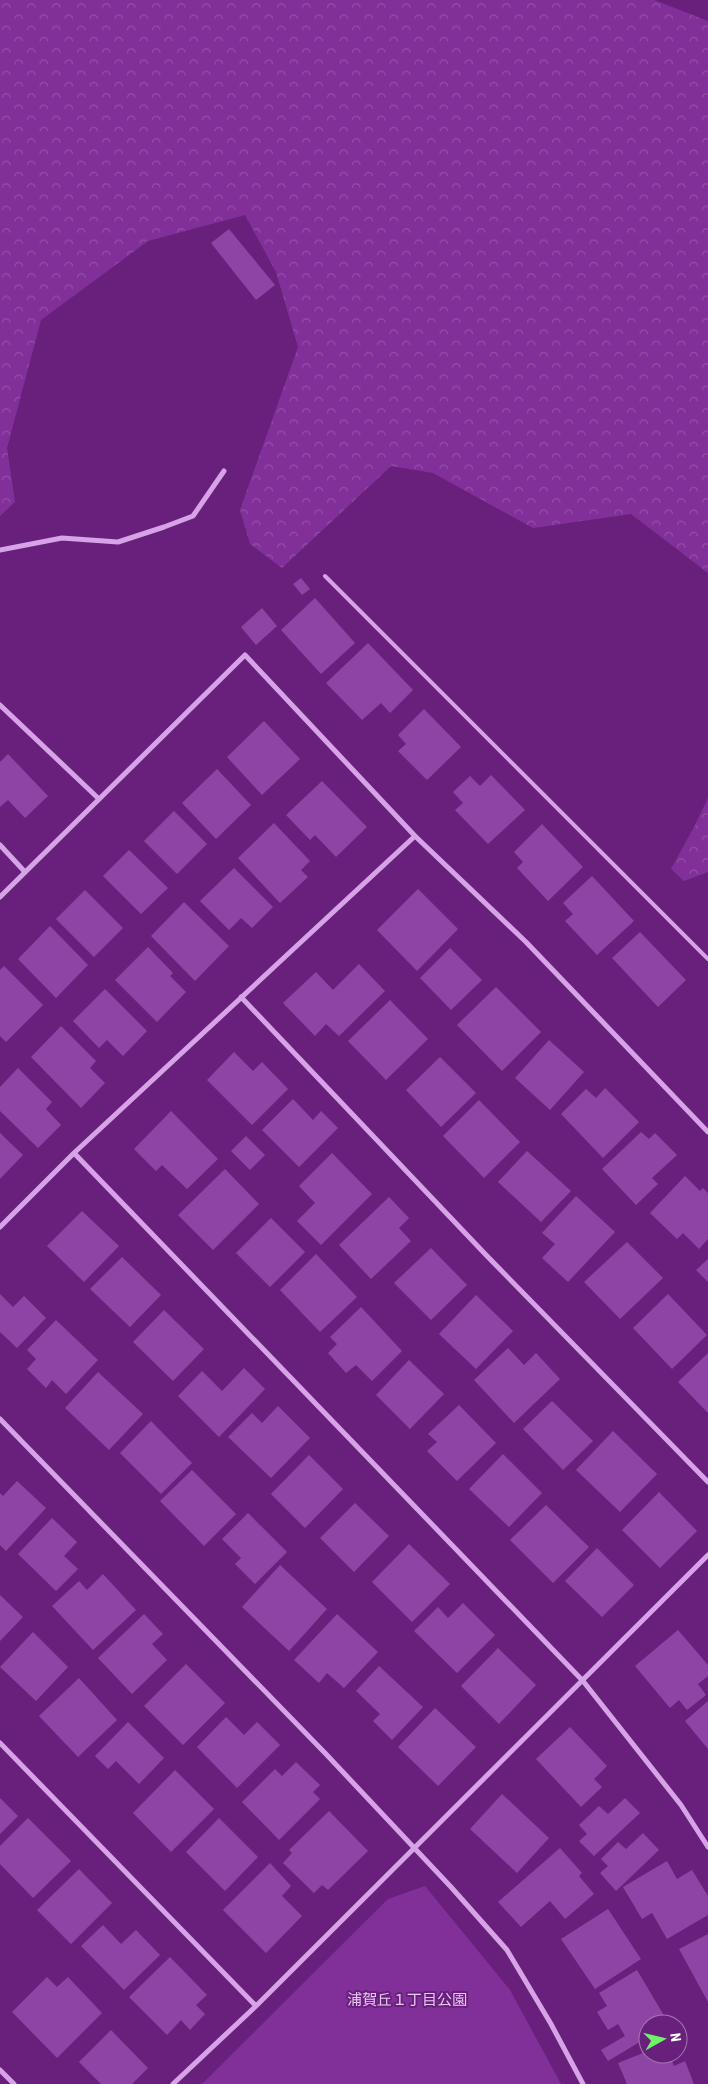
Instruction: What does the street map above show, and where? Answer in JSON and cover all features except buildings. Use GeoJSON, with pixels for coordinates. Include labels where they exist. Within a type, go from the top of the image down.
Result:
{"type":"FeatureCollection","features":[{"type":"Feature","properties":{"kind":"street"},"geometry":{"type":"LineString","coordinates":[[0,550],[62,538],[118,542],[164,527],[193,516],[224,471]]}},
{"type":"Feature","properties":{"kind":"street"},"geometry":{"type":"LineString","coordinates":[[0,897],[246,655],[415,836],[526,942],[708,1132]]}},
{"type":"Feature","properties":{"kind":"street"},"geometry":{"type":"LineString","coordinates":[[0,705],[99,799]]}},
{"type":"Feature","properties":{"kind":"street"},"geometry":{"type":"LineString","coordinates":[[0,1227],[74,1153],[415,836]]}},
{"type":"Feature","properties":{"kind":"street"},"geometry":{"type":"LineString","coordinates":[[0,845],[25,872]]}},
{"type":"Feature","properties":{"kind":"street"},"geometry":{"type":"LineString","coordinates":[[242,998],[488,1256],[708,1482]]}},
{"type":"Feature","properties":{"kind":"street"},"geometry":{"type":"LineString","coordinates":[[74,1153],[583,1681],[680,1805],[708,1847]]}},
{"type":"Feature","properties":{"kind":"street"},"geometry":{"type":"LineString","coordinates":[[0,1420],[325,1753],[506,1950],[551,2024],[583,2084]]}},
{"type":"Feature","properties":{"kind":"street"},"geometry":{"type":"LineString","coordinates":[[173,2084],[256,2006],[708,1555]]}},
{"type":"Feature","properties":{"kind":"street"},"geometry":{"type":"LineString","coordinates":[[0,1743],[256,2006]]}},
{"type":"Feature","properties":{"kind":"street"},"geometry":{"type":"LineString","coordinates":[[0,2070],[14,2084]]}},
{"type":"Feature","properties":{"kind":"lane"},"geometry":{"type":"LineString","coordinates":[[325,576],[708,959]]}},
{"type":"Feature","properties":{"kind":"green space"},"geometry":{"type":"Polygon","coordinates":[[[0,0],[654,0],[708,21],[708,573],[631,514],[533,528],[433,473],[391,466],[282,568],[250,544],[240,510],[298,347],[276,272],[245,215],[148,241],[41,320],[7,448],[15,502],[0,516],[0,0]]]}},
{"type":"Feature","properties":{"kind":"green space"},"geometry":{"type":"Polygon","coordinates":[[[708,798],[708,872],[684,881],[671,869],[708,798]]]}},
{"type":"Feature","properties":{"kind":"green space","name":"浦賀丘１丁目公園"},"geometry":{"type":"Polygon","coordinates":[[[425,1886],[510,1990],[561,2084],[202,2084],[388,1899],[425,1886]]]}}]}
